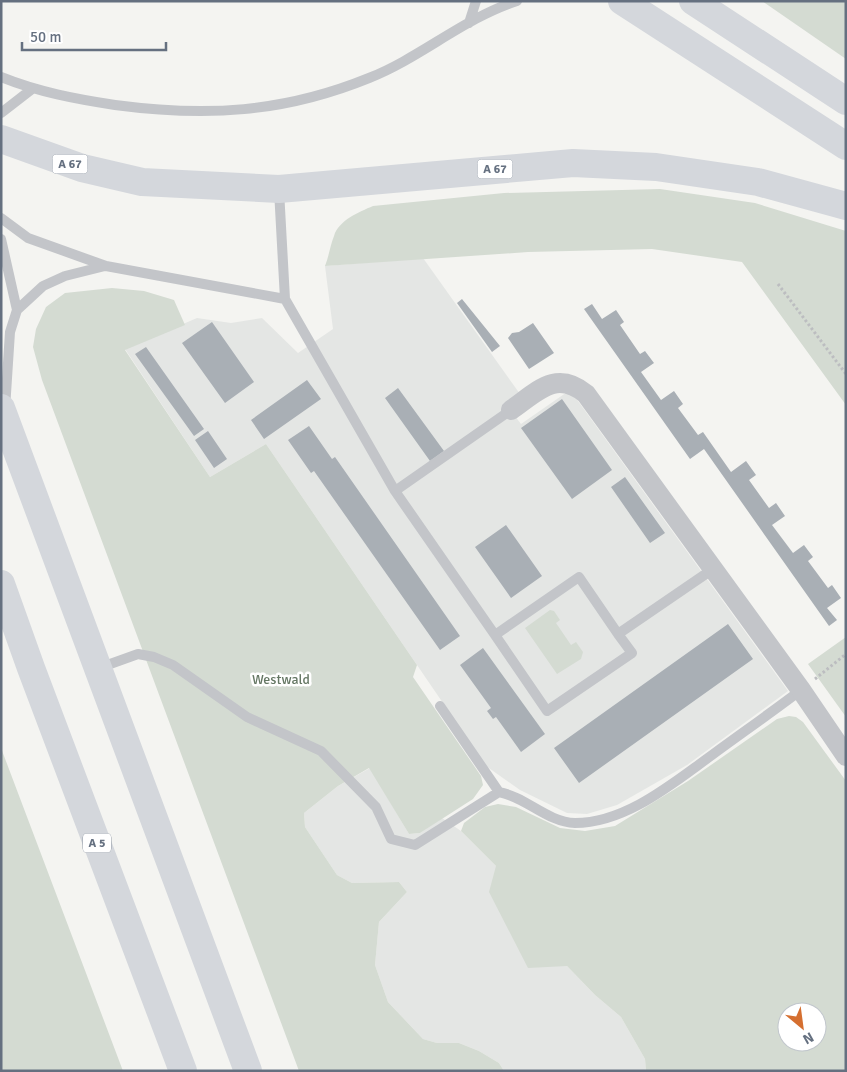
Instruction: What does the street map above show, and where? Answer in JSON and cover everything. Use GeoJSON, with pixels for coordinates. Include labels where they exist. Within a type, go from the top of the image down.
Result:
{"type":"FeatureCollection","features":[{"type":"Feature","properties":{"kind":"highway"},"geometry":{"type":"LineString","coordinates":[[622,1],[846,146]]}},
{"type":"Feature","properties":{"kind":"highway"},"geometry":{"type":"LineString","coordinates":[[693,1],[846,101]]}},
{"type":"Feature","properties":{"kind":"highway","name":"A 67"},"geometry":{"type":"LineString","coordinates":[[1,139],[82,168],[142,182],[279,189],[573,162],[656,167],[758,182],[846,206]]}},
{"type":"Feature","properties":{"kind":"highway"},"geometry":{"type":"LineString","coordinates":[[3,412],[248,1071]]}},
{"type":"Feature","properties":{"kind":"highway","name":"A 5"},"geometry":{"type":"LineString","coordinates":[[1,584],[6,605],[184,1071]]}},
{"type":"Feature","properties":{"kind":"street"},"geometry":{"type":"LineString","coordinates":[[511,410],[553,383],[564,381],[576,386],[586,394],[801,690],[846,756]]}},
{"type":"Feature","properties":{"kind":"lane"},"geometry":{"type":"LineString","coordinates":[[469,24],[476,1]]}},
{"type":"Feature","properties":{"kind":"lane"},"geometry":{"type":"LineString","coordinates":[[1,77],[32,89],[76,99],[160,111],[220,112],[284,105],[369,78],[422,52],[469,24],[517,1]]}},
{"type":"Feature","properties":{"kind":"lane"},"geometry":{"type":"LineString","coordinates":[[1,113],[32,89]]}},
{"type":"Feature","properties":{"kind":"lane"},"geometry":{"type":"LineString","coordinates":[[279,189],[285,300],[395,491],[547,711],[632,653],[579,577],[495,635]]}},
{"type":"Feature","properties":{"kind":"lane"},"geometry":{"type":"LineString","coordinates":[[1,218],[28,238],[106,266],[285,300]]}},
{"type":"Feature","properties":{"kind":"lane"},"geometry":{"type":"LineString","coordinates":[[1,239],[17,310]]}},
{"type":"Feature","properties":{"kind":"lane"},"geometry":{"type":"LineString","coordinates":[[3,412],[10,332],[17,310],[43,286],[64,276],[106,266]]}},
{"type":"Feature","properties":{"kind":"lane"},"geometry":{"type":"LineString","coordinates":[[395,491],[511,410]]}},
{"type":"Feature","properties":{"kind":"lane"},"geometry":{"type":"LineString","coordinates":[[618,634],[713,568]]}},
{"type":"Feature","properties":{"kind":"lane"},"geometry":{"type":"LineString","coordinates":[[98,668],[138,654],[173,665],[247,716],[320,751],[376,806],[391,839],[415,846],[499,792]]}},
{"type":"Feature","properties":{"kind":"lane"},"geometry":{"type":"LineString","coordinates":[[440,706],[499,792],[516,796],[562,821],[574,823],[606,818],[621,813],[674,782],[801,690]]}},
{"type":"Feature","properties":{"kind":"path"},"geometry":{"type":"LineString","coordinates":[[778,284],[846,374]]}},
{"type":"Feature","properties":{"kind":"path"},"geometry":{"type":"LineString","coordinates":[[801,690],[846,654]]}},
{"type":"Feature","properties":{"kind":"shaded area"},"geometry":{"type":"Polygon","coordinates":[[[423,258],[520,394],[506,404],[521,424],[570,390],[788,691],[687,765],[617,805],[587,814],[567,813],[520,790],[486,766],[266,444],[210,477],[125,349],[197,318],[231,323],[262,318],[298,353],[333,329],[325,266],[423,258]]]}},
{"type":"Feature","properties":{"kind":"shaded area"},"geometry":{"type":"Polygon","coordinates":[[[370,768],[409,834],[420,833],[442,818],[461,831],[496,866],[567,966],[595,995],[621,1017],[645,1059],[646,1071],[504,1071],[499,1063],[479,1051],[459,1043],[437,1043],[423,1039],[388,1002],[375,965],[379,922],[407,892],[399,882],[352,883],[337,875],[305,827],[304,813],[338,786],[370,768]]]}},
{"type":"Feature","properties":{"kind":"green space"},"geometry":{"type":"Polygon","coordinates":[[[762,1],[846,1],[846,59],[762,1]]]}},
{"type":"Feature","properties":{"kind":"green space"},"geometry":{"type":"Polygon","coordinates":[[[660,189],[755,203],[846,231],[846,405],[742,262],[652,249],[528,252],[325,266],[334,236],[340,225],[350,217],[373,206],[504,193],[660,189]]]}},
{"type":"Feature","properties":{"kind":"green space","name":"Westwald"},"geometry":{"type":"Polygon","coordinates":[[[112,288],[144,291],[174,300],[185,325],[125,350],[210,477],[266,444],[417,665],[413,677],[481,776],[483,785],[473,799],[420,833],[409,834],[369,768],[338,786],[304,813],[305,827],[337,875],[352,883],[399,882],[407,892],[379,922],[375,965],[388,1002],[423,1039],[437,1043],[459,1043],[479,1051],[499,1063],[504,1071],[299,1071],[42,380],[33,347],[36,329],[46,307],[65,293],[112,288]]]}},
{"type":"Feature","properties":{"kind":"green space"},"geometry":{"type":"Polygon","coordinates":[[[550,610],[554,611],[560,620],[556,623],[571,645],[576,642],[583,652],[581,659],[557,674],[525,628],[550,610]]]}},
{"type":"Feature","properties":{"kind":"green space"},"geometry":{"type":"Polygon","coordinates":[[[846,637],[846,717],[808,664],[846,637]]]}},
{"type":"Feature","properties":{"kind":"green space"},"geometry":{"type":"Polygon","coordinates":[[[789,716],[796,717],[803,722],[846,781],[846,1071],[646,1071],[645,1059],[621,1017],[595,995],[567,966],[528,968],[489,892],[496,866],[461,831],[464,823],[485,807],[498,804],[516,807],[560,828],[585,831],[615,826],[688,781],[777,719],[789,716]]]}},
{"type":"Feature","properties":{"kind":"green space"},"geometry":{"type":"Polygon","coordinates":[[[1,748],[123,1071],[1,1071],[1,748]]]}},
{"type":"Feature","properties":{"kind":"building"},"geometry":{"type":"Polygon","coordinates":[[[462,299],[500,346],[492,352],[457,303],[462,299]]]}},
{"type":"Feature","properties":{"kind":"building"},"geometry":{"type":"Polygon","coordinates":[[[592,304],[602,319],[616,310],[624,322],[620,325],[640,354],[645,351],[654,363],[641,372],[661,400],[674,391],[683,404],[678,408],[698,435],[703,432],[731,472],[746,461],[756,475],[749,480],[769,508],[776,503],[785,516],[772,525],[793,553],[804,545],[813,557],[808,561],[828,588],[832,585],[841,598],[827,608],[837,620],[829,626],[704,449],[690,459],[584,309],[592,304]]]}},
{"type":"Feature","properties":{"kind":"building"},"geometry":{"type":"Polygon","coordinates":[[[212,322],[254,382],[225,403],[182,343],[212,322]]]}},
{"type":"Feature","properties":{"kind":"building"},"geometry":{"type":"Polygon","coordinates":[[[533,323],[554,353],[529,369],[508,338],[512,333],[519,332],[533,323]]]}},
{"type":"Feature","properties":{"kind":"building"},"geometry":{"type":"Polygon","coordinates":[[[146,347],[204,429],[194,436],[135,354],[146,347]]]}},
{"type":"Feature","properties":{"kind":"building"},"geometry":{"type":"Polygon","coordinates":[[[307,380],[321,399],[264,439],[251,420],[307,380]]]}},
{"type":"Feature","properties":{"kind":"building"},"geometry":{"type":"Polygon","coordinates":[[[398,388],[444,451],[430,461],[385,398],[398,388]]]}},
{"type":"Feature","properties":{"kind":"building"},"geometry":{"type":"Polygon","coordinates":[[[562,399],[612,470],[572,499],[521,428],[562,399]]]}},
{"type":"Feature","properties":{"kind":"building"},"geometry":{"type":"Polygon","coordinates":[[[309,426],[332,459],[335,457],[460,636],[440,650],[314,471],[311,473],[288,440],[309,426]]]}},
{"type":"Feature","properties":{"kind":"building"},"geometry":{"type":"Polygon","coordinates":[[[208,431],[227,459],[214,468],[195,440],[208,431]]]}},
{"type":"Feature","properties":{"kind":"building"},"geometry":{"type":"Polygon","coordinates":[[[625,477],[665,533],[650,543],[611,487],[625,477]]]}},
{"type":"Feature","properties":{"kind":"building"},"geometry":{"type":"Polygon","coordinates":[[[506,525],[542,576],[511,598],[475,547],[506,525]]]}},
{"type":"Feature","properties":{"kind":"building"},"geometry":{"type":"Polygon","coordinates":[[[728,624],[753,659],[579,783],[554,748],[728,624]]]}},
{"type":"Feature","properties":{"kind":"building"},"geometry":{"type":"Polygon","coordinates":[[[483,648],[545,734],[521,752],[496,717],[493,719],[487,711],[491,708],[460,665],[483,648]]]}}]}
